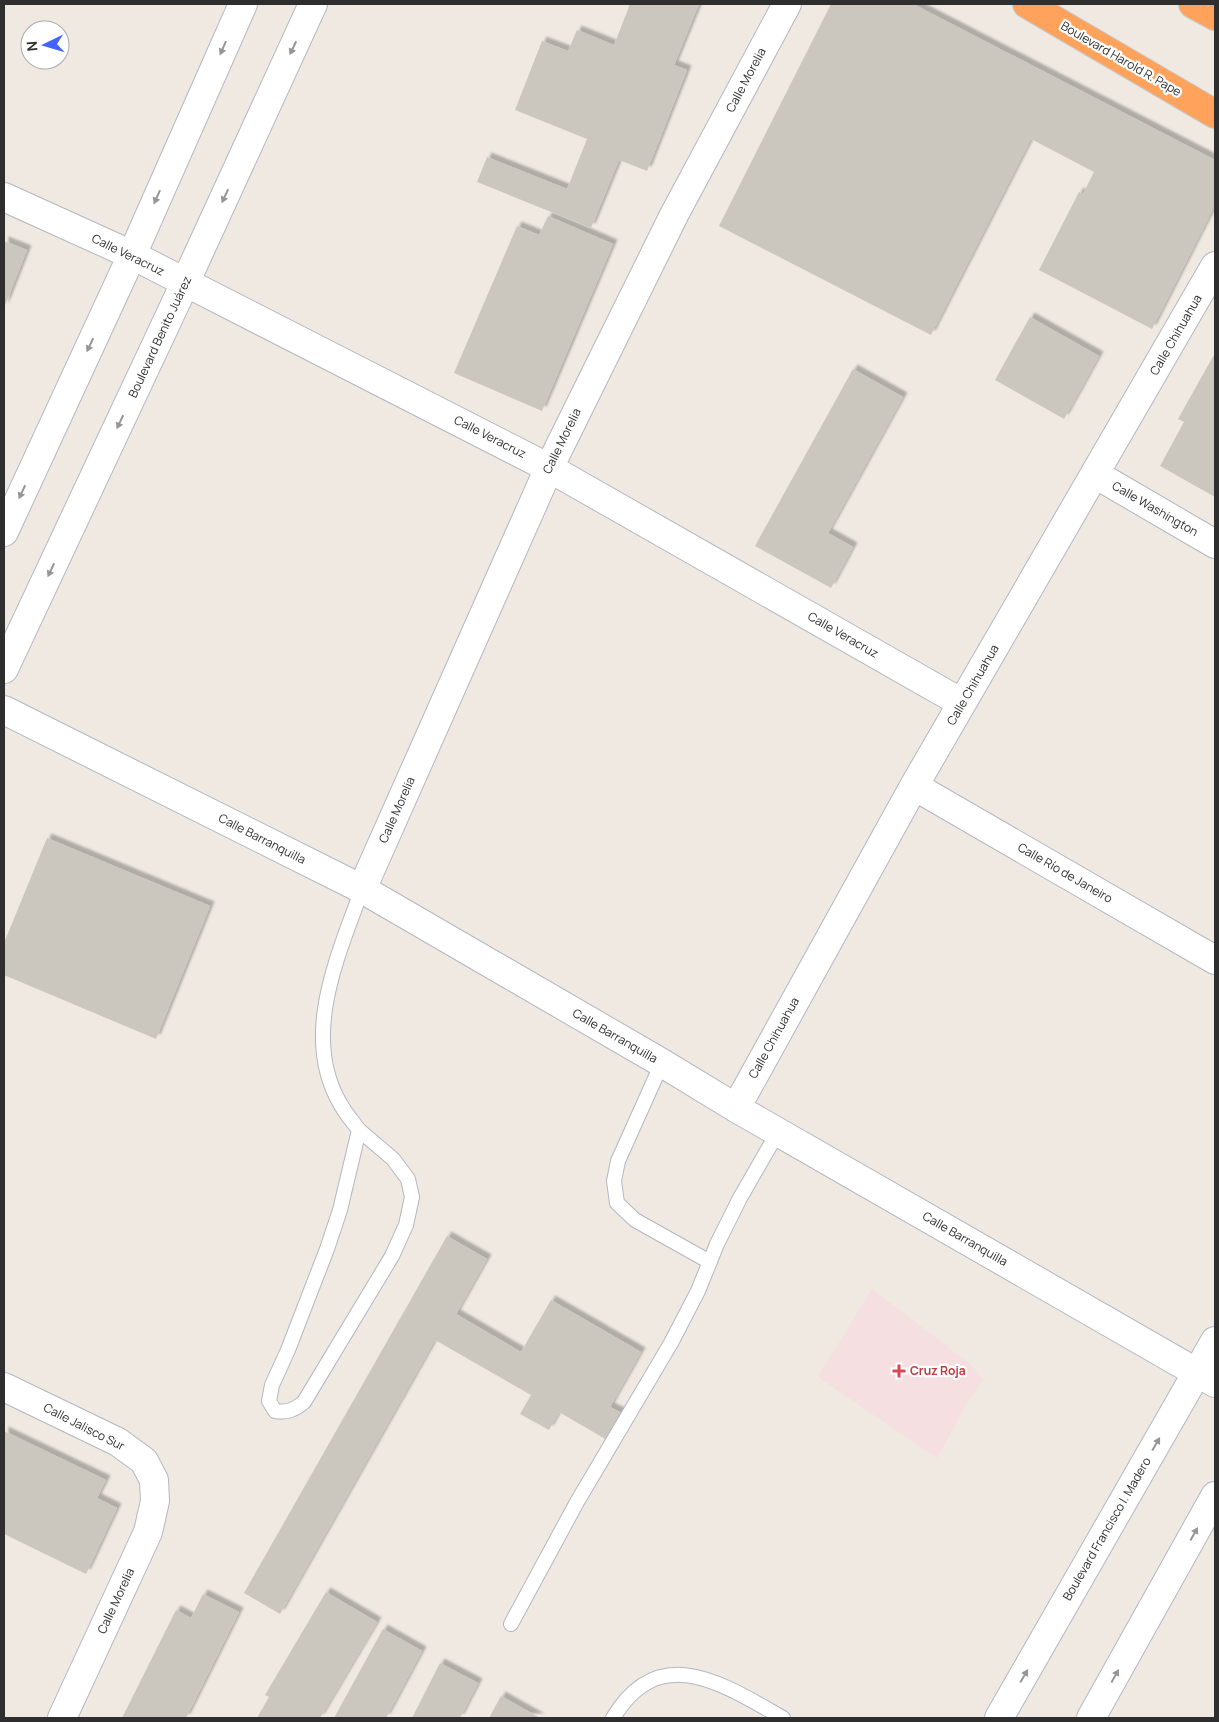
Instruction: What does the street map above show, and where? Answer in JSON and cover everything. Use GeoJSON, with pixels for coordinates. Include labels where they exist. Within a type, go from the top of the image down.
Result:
{"type":"FeatureCollection","features":[{"type":"Feature","properties":{"kind":"highway","name":"Boulevard Harold R. Pape"},"geometry":{"type":"LineString","coordinates":[[1027,4],[1215,114]]}},
{"type":"Feature","properties":{"kind":"street"},"geometry":{"type":"LineString","coordinates":[[4,532],[132,255],[243,4]]}},
{"type":"Feature","properties":{"kind":"street","name":"Boulevard Benito Juárez"},"geometry":{"type":"LineString","coordinates":[[4,669],[313,4]]}},
{"type":"Feature","properties":{"kind":"street","name":"Calle Morelia"},"geometry":{"type":"LineString","coordinates":[[362,889],[549,468],[674,215],[787,4]]}},
{"type":"Feature","properties":{"kind":"street","name":"Calle Veracruz"},"geometry":{"type":"LineString","coordinates":[[4,197],[132,255],[549,468],[962,703]]}},
{"type":"Feature","properties":{"kind":"street","name":"Calle Chihuahua"},"geometry":{"type":"LineString","coordinates":[[736,1108],[914,786],[1215,266]]}},
{"type":"Feature","properties":{"kind":"street","name":"Calle Washington"},"geometry":{"type":"LineString","coordinates":[[1095,474],[1215,544]]}},
{"type":"Feature","properties":{"kind":"street","name":"Calle Barranquilla"},"geometry":{"type":"LineString","coordinates":[[4,710],[362,889],[736,1108],[1206,1378]]}},
{"type":"Feature","properties":{"kind":"street","name":"Calle Río de Janeiro"},"geometry":{"type":"LineString","coordinates":[[914,786],[1215,960]]}},
{"type":"Feature","properties":{"kind":"street","name":"Boulevard Francisco I. Madero"},"geometry":{"type":"LineString","coordinates":[[1000,1718],[1206,1378],[1215,1341]]}},
{"type":"Feature","properties":{"kind":"street","name":"Calle Jalisco Sur"},"geometry":{"type":"LineString","coordinates":[[4,1387],[118,1442],[144,1461],[154,1480]]}},
{"type":"Feature","properties":{"kind":"street","name":"Calle Morelia"},"geometry":{"type":"LineString","coordinates":[[62,1718],[148,1532],[155,1501],[154,1480]]}},
{"type":"Feature","properties":{"kind":"street"},"geometry":{"type":"LineString","coordinates":[[1091,1718],[1215,1496]]}},
{"type":"Feature","properties":{"kind":"lane"},"geometry":{"type":"LineString","coordinates":[[359,1130],[340,1210],[327,1249],[288,1350],[272,1385],[269,1402],[275,1411],[285,1412],[295,1409],[304,1402],[392,1256],[406,1225],[412,1197],[408,1179],[393,1159],[359,1130],[341,1105],[328,1076],[323,1044],[323,1013],[330,984],[362,889]]}},
{"type":"Feature","properties":{"kind":"lane"},"geometry":{"type":"LineString","coordinates":[[662,1063],[618,1161],[614,1181],[617,1203],[636,1220],[710,1262]]}},
{"type":"Feature","properties":{"kind":"lane"},"geometry":{"type":"LineString","coordinates":[[511,1624],[577,1502],[671,1343],[698,1291],[717,1244],[740,1198],[778,1132]]}},
{"type":"Feature","properties":{"kind":"lane"},"geometry":{"type":"LineString","coordinates":[[613,1718],[622,1702],[652,1679],[673,1675],[697,1676],[732,1690],[783,1718]]}},
{"type":"Feature","properties":{"kind":"shaded area","name":"Cruz Roja"},"geometry":{"type":"Polygon","coordinates":[[[872,1289],[970,1364],[983,1380],[969,1399],[937,1458],[818,1377],[872,1289]]]}},
{"type":"Feature","properties":{"kind":"building"},"geometry":{"type":"Polygon","coordinates":[[[630,4],[699,4],[674,65],[687,70],[647,171],[619,160],[591,228],[477,182],[487,157],[567,189],[587,139],[515,110],[542,41],[568,51],[577,30],[614,45],[630,4]]]}},
{"type":"Feature","properties":{"kind":"building"},"geometry":{"type":"Polygon","coordinates":[[[831,4],[913,4],[1215,160],[1215,205],[1152,329],[1039,270],[1079,192],[1083,194],[1094,172],[1031,139],[931,335],[719,226],[831,4]]]}},
{"type":"Feature","properties":{"kind":"building"},"geometry":{"type":"Polygon","coordinates":[[[548,216],[613,244],[542,411],[454,373],[517,226],[539,235],[548,216]]]}},
{"type":"Feature","properties":{"kind":"building"},"geometry":{"type":"Polygon","coordinates":[[[4,241],[27,250],[4,308],[4,241]]]}},
{"type":"Feature","properties":{"kind":"building"},"geometry":{"type":"Polygon","coordinates":[[[1030,317],[1099,356],[1064,419],[995,380],[1030,317]]]}},
{"type":"Feature","properties":{"kind":"building"},"geometry":{"type":"Polygon","coordinates":[[[1215,353],[1215,497],[1160,466],[1184,422],[1178,419],[1215,353]]]}},
{"type":"Feature","properties":{"kind":"building"},"geometry":{"type":"Polygon","coordinates":[[[853,369],[903,397],[828,533],[853,547],[831,588],[755,546],[853,369]]]}},
{"type":"Feature","properties":{"kind":"building"},"geometry":{"type":"Polygon","coordinates":[[[47,838],[210,906],[156,1039],[4,975],[4,943],[47,838]]]}},
{"type":"Feature","properties":{"kind":"building"},"geometry":{"type":"Polygon","coordinates":[[[447,1236],[487,1259],[456,1314],[521,1352],[551,1300],[641,1352],[610,1407],[622,1413],[607,1440],[559,1412],[549,1430],[520,1414],[531,1395],[435,1340],[280,1614],[244,1593],[447,1236]]]}},
{"type":"Feature","properties":{"kind":"building"},"geometry":{"type":"Polygon","coordinates":[[[4,1431],[106,1480],[97,1498],[117,1508],[86,1574],[4,1534],[4,1431]]]}},
{"type":"Feature","properties":{"kind":"building"},"geometry":{"type":"Polygon","coordinates":[[[326,1592],[377,1622],[320,1718],[257,1718],[269,1697],[265,1695],[326,1592]]]}},
{"type":"Feature","properties":{"kind":"building"},"geometry":{"type":"Polygon","coordinates":[[[203,1594],[239,1612],[186,1718],[122,1718],[176,1610],[191,1618],[203,1594]]]}},
{"type":"Feature","properties":{"kind":"building"},"geometry":{"type":"Polygon","coordinates":[[[383,1629],[422,1651],[386,1718],[334,1718],[383,1629]]]}},
{"type":"Feature","properties":{"kind":"building"},"geometry":{"type":"Polygon","coordinates":[[[440,1663],[478,1683],[460,1718],[412,1718],[440,1663]]]}},
{"type":"Feature","properties":{"kind":"building"},"geometry":{"type":"Polygon","coordinates":[[[501,1696],[540,1718],[489,1718],[501,1696]]]}},
{"type":"Feature","properties":{"kind":"place","name":"Cruz Roja"},"geometry":{"type":"Point","coordinates":[899,1371]}}]}
